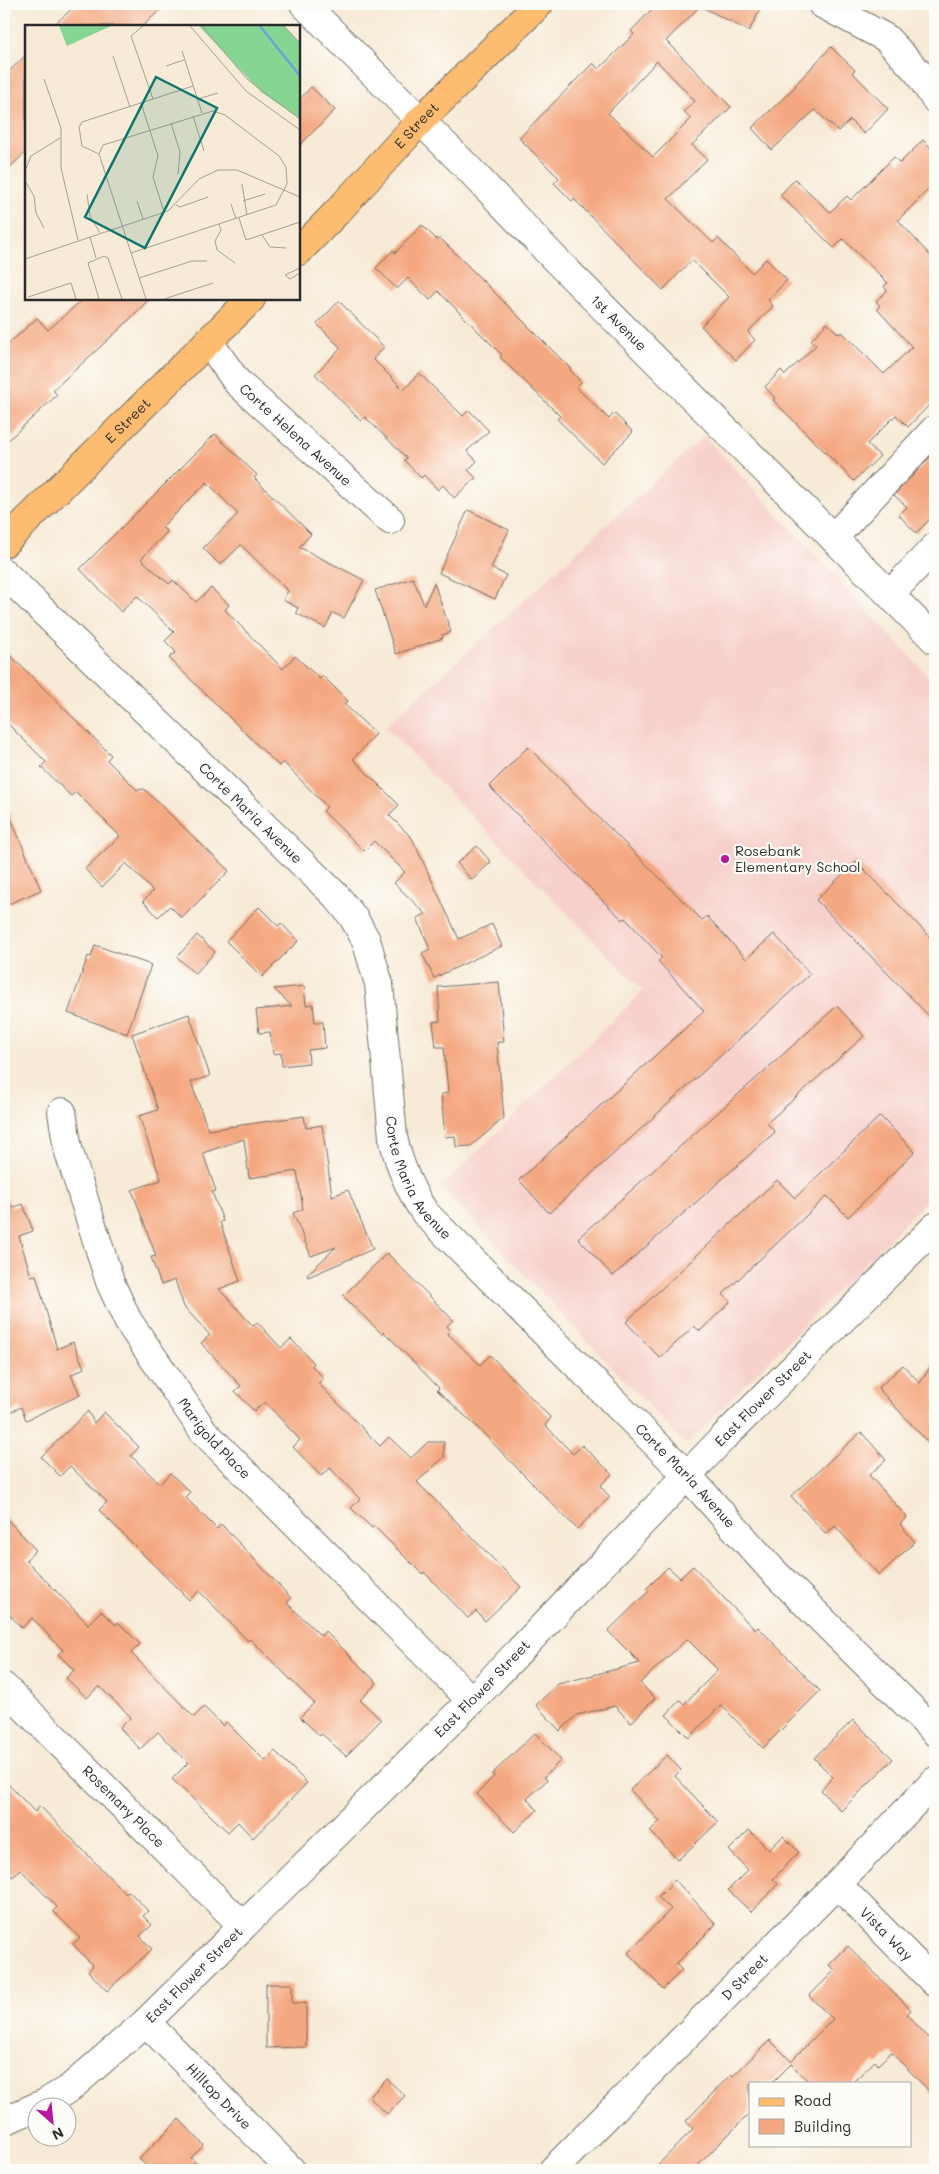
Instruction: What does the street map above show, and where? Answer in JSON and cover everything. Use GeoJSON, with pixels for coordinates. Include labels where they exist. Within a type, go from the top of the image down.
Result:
{"type":"FeatureCollection","features":[{"type":"Feature","properties":{"kind":"main road","name":"E Street"},"geometry":{"type":"LineString","coordinates":[[300,250],[340,210],[421,120],[539,4]]}},
{"type":"Feature","properties":{"kind":"main road","name":"E Street"},"geometry":{"type":"LineString","coordinates":[[4,543],[250,300]]}},
{"type":"Feature","properties":{"kind":"street","name":"1st Avenue"},"geometry":{"type":"LineString","coordinates":[[304,4],[935,640]]}},
{"type":"Feature","properties":{"kind":"street"},"geometry":{"type":"LineString","coordinates":[[822,4],[886,38],[918,72],[935,99]]}},
{"type":"Feature","properties":{"kind":"street","name":"Corte Helena Avenue"},"geometry":{"type":"LineString","coordinates":[[208,341],[237,382],[390,520]]}},
{"type":"Feature","properties":{"kind":"street"},"geometry":{"type":"LineString","coordinates":[[833,538],[935,429]]}},
{"type":"Feature","properties":{"kind":"street"},"geometry":{"type":"LineString","coordinates":[[890,594],[935,547]]}},
{"type":"Feature","properties":{"kind":"street","name":"Corte Maria Avenue"},"geometry":{"type":"LineString","coordinates":[[4,573],[325,885],[353,917],[369,947],[380,984],[393,1137],[403,1173],[417,1202],[425,1213],[688,1476],[773,1571],[935,1732]]}},
{"type":"Feature","properties":{"kind":"street","name":"Marigold Place"},"geometry":{"type":"LineString","coordinates":[[62,1112],[68,1150],[110,1282],[128,1321],[180,1399],[204,1432],[471,1700]]}},
{"type":"Feature","properties":{"kind":"street","name":"East Flower Street"},"geometry":{"type":"LineString","coordinates":[[4,2120],[45,2103],[70,2088],[146,2022],[471,1700],[688,1476],[935,1227]]}},
{"type":"Feature","properties":{"kind":"street","name":"Rosemary Place"},"geometry":{"type":"LineString","coordinates":[[4,1687],[243,1926]]}},
{"type":"Feature","properties":{"kind":"street","name":"D Street"},"geometry":{"type":"LineString","coordinates":[[553,2170],[837,1884],[935,1782]]}},
{"type":"Feature","properties":{"kind":"street","name":"Vista Way"},"geometry":{"type":"LineString","coordinates":[[837,1884],[935,1983]]}},
{"type":"Feature","properties":{"kind":"street","name":"Hilltop Drive"},"geometry":{"type":"LineString","coordinates":[[146,2022],[284,2168]]}},
{"type":"Feature","properties":{"kind":"shaded area","name":"Rosebank Elementary School"},"geometry":{"type":"Polygon","coordinates":[[[704,436],[935,683],[935,1192],[686,1445],[441,1187],[643,991],[385,727],[704,436]]]}},
{"type":"Feature","properties":{"kind":"building"},"geometry":{"type":"Polygon","coordinates":[[[77,4],[166,4],[144,25],[54,25],[77,4]]]}},
{"type":"Feature","properties":{"kind":"building"},"geometry":{"type":"Polygon","coordinates":[[[657,4],[763,4],[749,31],[700,6],[666,41],[731,107],[692,145],[707,159],[668,199],[713,243],[718,238],[752,273],[766,259],[787,280],[768,300],[773,306],[748,332],[755,340],[736,360],[701,326],[729,297],[692,260],[663,290],[574,199],[572,201],[554,183],[559,178],[519,138],[593,63],[599,69],[634,34],[631,31],[657,4]],[[657,61],[608,113],[653,157],[691,119],[684,111],[695,101],[657,61]]]}},
{"type":"Feature","properties":{"kind":"building"},"geometry":{"type":"Polygon","coordinates":[[[831,47],[855,70],[852,72],[888,109],[864,134],[850,120],[838,131],[815,110],[772,150],[752,128],[796,86],[831,47]]]}},
{"type":"Feature","properties":{"kind":"building"},"geometry":{"type":"Polygon","coordinates":[[[25,56],[25,153],[4,173],[4,76],[25,56]]]}},
{"type":"Feature","properties":{"kind":"building"},"geometry":{"type":"Polygon","coordinates":[[[311,87],[335,110],[300,145],[300,99],[311,87]]]}},
{"type":"Feature","properties":{"kind":"building"},"geometry":{"type":"Polygon","coordinates":[[[923,140],[935,152],[935,183],[898,220],[935,261],[935,399],[908,427],[896,415],[867,444],[880,456],[854,481],[773,400],[775,398],[765,387],[781,370],[785,375],[816,345],[811,340],[827,323],[839,334],[842,332],[884,374],[912,347],[877,309],[880,306],[876,301],[887,291],[884,286],[888,283],[843,239],[834,248],[780,195],[795,179],[830,212],[847,196],[851,200],[894,157],[900,163],[923,140]]]}},
{"type":"Feature","properties":{"kind":"building"},"geometry":{"type":"Polygon","coordinates":[[[422,225],[437,240],[440,238],[571,369],[581,382],[576,387],[609,419],[614,413],[633,432],[602,463],[557,419],[560,416],[500,357],[502,355],[438,291],[430,300],[408,278],[397,289],[376,268],[393,250],[395,253],[422,225]]]}},
{"type":"Feature","properties":{"kind":"building"},"geometry":{"type":"Polygon","coordinates":[[[82,300],[148,300],[124,325],[53,390],[57,395],[4,444],[4,348],[37,318],[48,330],[82,300]]]}},
{"type":"Feature","properties":{"kind":"building"},"geometry":{"type":"Polygon","coordinates":[[[339,301],[384,347],[373,359],[404,390],[419,373],[463,416],[469,410],[489,431],[467,451],[477,461],[468,470],[476,478],[454,498],[443,485],[438,490],[424,475],[421,478],[404,460],[407,458],[365,417],[361,421],[315,374],[341,348],[317,324],[339,301]]]}},
{"type":"Feature","properties":{"kind":"building"},"geometry":{"type":"Polygon","coordinates":[[[215,434],[257,475],[254,478],[311,534],[299,547],[364,580],[344,618],[333,613],[325,628],[296,613],[298,608],[283,600],[288,591],[241,545],[220,565],[203,548],[238,514],[207,482],[162,527],[167,532],[141,559],[169,584],[173,580],[196,602],[211,588],[229,605],[225,610],[283,669],[295,656],[320,679],[323,676],[348,701],[344,704],[376,734],[353,759],[399,805],[389,815],[412,838],[459,939],[492,924],[502,946],[434,978],[422,953],[430,949],[417,918],[426,914],[394,883],[405,872],[374,841],[364,851],[323,811],[327,807],[283,762],[279,766],[169,658],[176,652],[165,641],[174,632],[137,596],[121,612],[80,569],[215,434]]]}},
{"type":"Feature","properties":{"kind":"building"},"geometry":{"type":"Polygon","coordinates":[[[935,452],[935,514],[916,533],[899,515],[907,507],[894,495],[935,452]]]}},
{"type":"Feature","properties":{"kind":"building"},"geometry":{"type":"Polygon","coordinates":[[[468,510],[509,530],[491,568],[506,575],[495,599],[439,573],[468,510]]]}},
{"type":"Feature","properties":{"kind":"building"},"geometry":{"type":"Polygon","coordinates":[[[413,578],[424,605],[434,583],[451,632],[442,635],[443,638],[396,654],[375,590],[413,578]]]}},
{"type":"Feature","properties":{"kind":"building"},"geometry":{"type":"Polygon","coordinates":[[[4,649],[111,755],[107,760],[137,790],[144,789],[229,871],[182,918],[170,906],[158,917],[143,901],[153,891],[126,863],[102,887],[85,869],[120,836],[76,792],[71,796],[41,767],[46,762],[4,720],[4,649]]]}},
{"type":"Feature","properties":{"kind":"building"},"geometry":{"type":"Polygon","coordinates":[[[528,747],[702,920],[707,916],[746,959],[774,934],[810,974],[549,1213],[519,1180],[704,1011],[658,961],[662,958],[625,918],[623,920],[601,899],[489,786],[528,747]]]}},
{"type":"Feature","properties":{"kind":"building"},"geometry":{"type":"Polygon","coordinates":[[[4,802],[41,890],[4,906],[4,802]]]}},
{"type":"Feature","properties":{"kind":"building"},"geometry":{"type":"Polygon","coordinates":[[[477,846],[491,862],[472,880],[457,863],[477,846]]]}},
{"type":"Feature","properties":{"kind":"building"},"geometry":{"type":"Polygon","coordinates":[[[856,861],[935,942],[935,1022],[816,900],[856,861]]]}},
{"type":"Feature","properties":{"kind":"building"},"geometry":{"type":"Polygon","coordinates":[[[259,907],[278,926],[281,923],[298,941],[262,977],[226,941],[259,907]]]}},
{"type":"Feature","properties":{"kind":"building"},"geometry":{"type":"Polygon","coordinates":[[[197,935],[215,952],[195,974],[177,957],[197,935]]]}},
{"type":"Feature","properties":{"kind":"building"},"geometry":{"type":"Polygon","coordinates":[[[95,945],[151,965],[127,1034],[68,1013],[88,956],[91,957],[95,945]]]}},
{"type":"Feature","properties":{"kind":"building"},"geometry":{"type":"Polygon","coordinates":[[[499,982],[504,1042],[497,1042],[504,1118],[471,1146],[456,1147],[455,1136],[445,1137],[441,1094],[448,1093],[444,1047],[436,1047],[433,1022],[440,1021],[438,987],[499,982]]]}},
{"type":"Feature","properties":{"kind":"building"},"geometry":{"type":"Polygon","coordinates":[[[304,986],[306,1005],[313,1004],[315,1022],[323,1022],[325,1048],[308,1050],[309,1063],[282,1066],[281,1053],[273,1054],[270,1032],[259,1033],[256,1010],[292,1006],[274,989],[304,986]]]}},
{"type":"Feature","properties":{"kind":"building"},"geometry":{"type":"Polygon","coordinates":[[[837,1006],[864,1036],[767,1123],[775,1132],[613,1276],[578,1238],[837,1006]]]}},
{"type":"Feature","properties":{"kind":"building"},"geometry":{"type":"Polygon","coordinates":[[[189,1014],[210,1076],[191,1082],[208,1130],[304,1116],[306,1128],[322,1125],[332,1196],[348,1190],[373,1249],[308,1277],[307,1275],[336,1247],[311,1256],[293,1213],[303,1209],[297,1171],[249,1178],[244,1139],[203,1153],[216,1191],[212,1192],[223,1221],[220,1222],[240,1281],[219,1289],[253,1326],[257,1322],[281,1348],[291,1339],[314,1363],[312,1366],[324,1378],[318,1383],[380,1446],[389,1437],[411,1458],[428,1442],[444,1442],[444,1457],[417,1482],[521,1587],[485,1621],[476,1611],[468,1618],[424,1572],[422,1574],[374,1526],[372,1528],[351,1508],[360,1499],[330,1468],[321,1476],[293,1447],[300,1440],[265,1402],[254,1411],[235,1391],[241,1386],[201,1343],[210,1335],[184,1307],[175,1280],[161,1285],[151,1257],[156,1256],[132,1190],[161,1180],[139,1116],[158,1110],[132,1034],[189,1014]]]}},
{"type":"Feature","properties":{"kind":"building"},"geometry":{"type":"Polygon","coordinates":[[[880,1116],[915,1152],[848,1217],[827,1196],[723,1294],[730,1302],[700,1331],[694,1326],[660,1358],[626,1322],[777,1180],[795,1198],[880,1116]]]}},
{"type":"Feature","properties":{"kind":"building"},"geometry":{"type":"Polygon","coordinates":[[[9,1201],[11,1208],[23,1204],[33,1231],[19,1236],[31,1276],[36,1275],[57,1349],[73,1342],[84,1368],[71,1375],[80,1395],[26,1420],[21,1407],[4,1415],[4,1202],[9,1201]]]}},
{"type":"Feature","properties":{"kind":"building"},"geometry":{"type":"Polygon","coordinates":[[[387,1253],[453,1320],[447,1326],[450,1330],[447,1333],[480,1365],[490,1355],[551,1418],[545,1425],[573,1454],[582,1445],[612,1474],[600,1486],[610,1497],[577,1529],[477,1427],[437,1390],[439,1388],[384,1332],[382,1334],[343,1296],[387,1253]]]}},
{"type":"Feature","properties":{"kind":"building"},"geometry":{"type":"Polygon","coordinates":[[[935,1360],[935,1450],[878,1388],[903,1365],[920,1383],[935,1360]]]}},
{"type":"Feature","properties":{"kind":"building"},"geometry":{"type":"Polygon","coordinates":[[[88,1411],[94,1423],[104,1412],[139,1447],[131,1456],[160,1484],[170,1473],[190,1492],[185,1497],[217,1529],[221,1524],[291,1598],[287,1603],[321,1636],[325,1631],[377,1683],[360,1700],[381,1720],[346,1756],[322,1734],[320,1736],[300,1717],[314,1703],[250,1639],[248,1641],[199,1591],[189,1600],[99,1510],[107,1502],[70,1466],[60,1476],[41,1457],[88,1411]]]}},
{"type":"Feature","properties":{"kind":"building"},"geometry":{"type":"Polygon","coordinates":[[[861,1432],[886,1460],[869,1475],[907,1517],[900,1524],[915,1542],[879,1575],[835,1526],[826,1534],[791,1496],[861,1432]]]}},
{"type":"Feature","properties":{"kind":"building"},"geometry":{"type":"Polygon","coordinates":[[[4,1516],[36,1550],[26,1560],[88,1624],[101,1611],[116,1625],[118,1622],[140,1644],[131,1653],[194,1717],[204,1707],[223,1726],[226,1722],[265,1761],[275,1751],[307,1783],[253,1838],[238,1822],[228,1832],[172,1779],[188,1763],[158,1732],[140,1749],[120,1728],[131,1717],[99,1686],[87,1698],[66,1678],[74,1670],[58,1654],[63,1650],[32,1618],[22,1628],[4,1609],[4,1516]]]}},
{"type":"Feature","properties":{"kind":"building"},"geometry":{"type":"Polygon","coordinates":[[[693,1566],[755,1630],[758,1627],[820,1691],[763,1748],[721,1705],[689,1738],[666,1715],[680,1700],[684,1704],[718,1670],[687,1639],[640,1683],[655,1698],[631,1723],[615,1706],[577,1715],[560,1731],[536,1705],[558,1684],[640,1663],[608,1631],[649,1591],[646,1589],[668,1567],[680,1578],[693,1566]]]}},
{"type":"Feature","properties":{"kind":"building"},"geometry":{"type":"Polygon","coordinates":[[[853,1720],[893,1759],[841,1811],[821,1790],[833,1777],[814,1758],[853,1720]]]}},
{"type":"Feature","properties":{"kind":"building"},"geometry":{"type":"Polygon","coordinates":[[[535,1733],[561,1760],[544,1777],[547,1780],[527,1799],[537,1810],[514,1832],[477,1794],[494,1776],[492,1774],[535,1733]]]}},
{"type":"Feature","properties":{"kind":"building"},"geometry":{"type":"Polygon","coordinates":[[[667,1755],[681,1770],[675,1776],[718,1822],[678,1860],[650,1831],[660,1821],[630,1790],[667,1755]]]}},
{"type":"Feature","properties":{"kind":"building"},"geometry":{"type":"Polygon","coordinates":[[[4,1780],[35,1812],[40,1806],[126,1894],[129,1891],[148,1911],[143,1916],[152,1925],[140,1936],[152,1949],[107,1991],[88,1971],[93,1966],[73,1944],[80,1938],[53,1911],[57,1907],[20,1869],[13,1877],[4,1867],[4,1780]]]}},
{"type":"Feature","properties":{"kind":"building"},"geometry":{"type":"Polygon","coordinates":[[[749,1830],[769,1850],[783,1836],[799,1852],[773,1879],[778,1884],[751,1912],[728,1890],[748,1870],[729,1850],[749,1830]]]}},
{"type":"Feature","properties":{"kind":"building"},"geometry":{"type":"Polygon","coordinates":[[[675,1880],[716,1924],[676,1964],[682,1970],[663,1989],[628,1953],[671,1909],[658,1897],[675,1880]]]}},
{"type":"Feature","properties":{"kind":"building"},"geometry":{"type":"Polygon","coordinates":[[[848,1946],[911,2010],[906,2014],[935,2044],[935,2097],[891,2052],[878,2065],[875,2061],[853,2082],[809,2082],[791,2064],[773,2082],[749,2082],[749,2114],[693,2170],[653,2170],[693,2129],[686,2121],[731,2074],[733,2076],[770,2040],[791,2061],[833,2019],[809,1996],[835,1970],[829,1965],[848,1946]]]}},
{"type":"Feature","properties":{"kind":"building"},"geometry":{"type":"Polygon","coordinates":[[[266,1984],[292,1984],[292,2003],[306,2003],[306,2047],[266,2048],[266,1984]]]}},
{"type":"Feature","properties":{"kind":"building"},"geometry":{"type":"Polygon","coordinates":[[[387,2079],[405,2096],[387,2114],[369,2097],[387,2079]]]}},
{"type":"Feature","properties":{"kind":"building"},"geometry":{"type":"Polygon","coordinates":[[[179,2119],[204,2145],[191,2158],[203,2170],[151,2170],[139,2159],[179,2119]]]}},
{"type":"Feature","properties":{"kind":"place","name":"Rosebank Elementary School"},"geometry":{"type":"Point","coordinates":[725,859]}}]}
